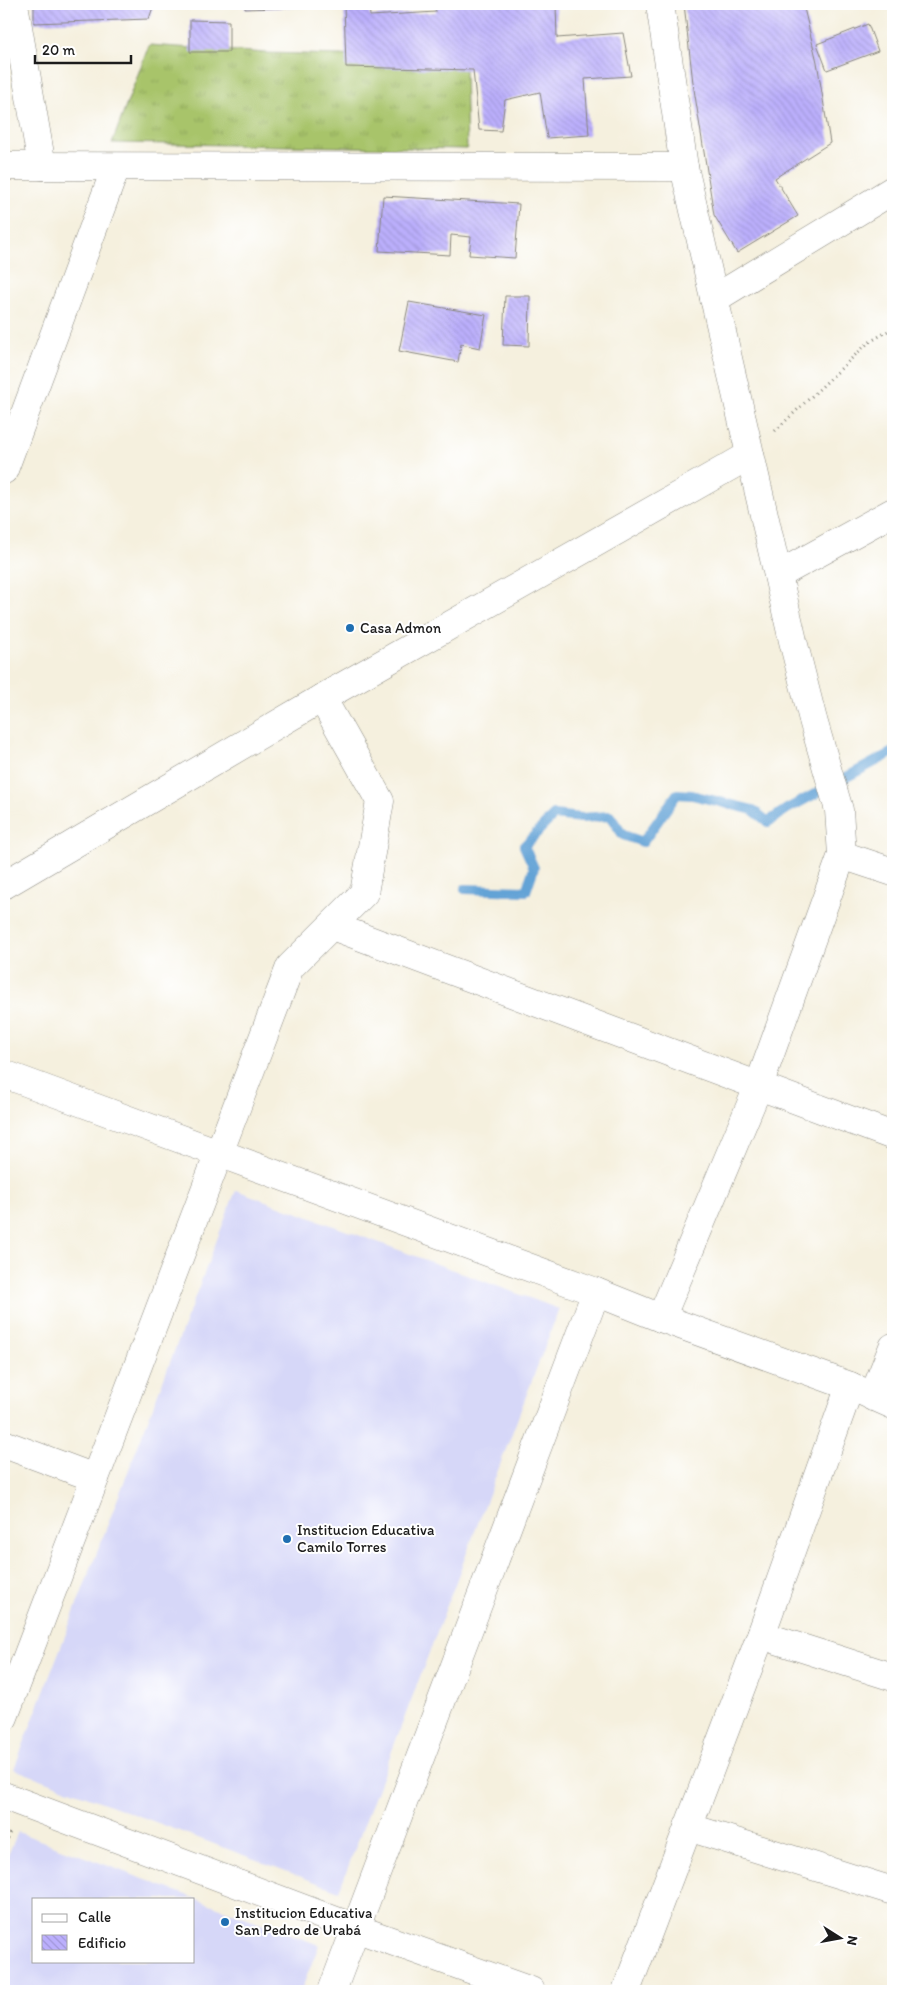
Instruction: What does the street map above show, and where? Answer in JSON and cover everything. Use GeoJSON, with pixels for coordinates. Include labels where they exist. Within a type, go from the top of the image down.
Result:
{"type":"FeatureCollection","features":[{"type":"Feature","properties":{"kind":"street"},"geometry":{"type":"LineString","coordinates":[[14,4],[42,166]]}},
{"type":"Feature","properties":{"kind":"street"},"geometry":{"type":"LineString","coordinates":[[660,4],[684,167],[813,720],[839,810],[842,856],[759,1085],[661,1318]]}},
{"type":"Feature","properties":{"kind":"street"},"geometry":{"type":"LineString","coordinates":[[4,166],[684,167]]}},
{"type":"Feature","properties":{"kind":"street"},"geometry":{"type":"LineString","coordinates":[[4,470],[116,167]]}},
{"type":"Feature","properties":{"kind":"street"},"geometry":{"type":"LineString","coordinates":[[714,298],[893,190]]}},
{"type":"Feature","properties":{"kind":"street"},"geometry":{"type":"LineString","coordinates":[[4,885],[322,698],[750,455]]}},
{"type":"Feature","properties":{"kind":"street"},"geometry":{"type":"LineString","coordinates":[[778,574],[893,512]]}},
{"type":"Feature","properties":{"kind":"street"},"geometry":{"type":"LineString","coordinates":[[4,1716],[290,967],[364,893],[380,801],[322,698]]}},
{"type":"Feature","properties":{"kind":"street"},"geometry":{"type":"LineString","coordinates":[[842,856],[893,872]]}},
{"type":"Feature","properties":{"kind":"street"},"geometry":{"type":"LineString","coordinates":[[332,926],[893,1136]]}},
{"type":"Feature","properties":{"kind":"street"},"geometry":{"type":"LineString","coordinates":[[4,1074],[596,1292],[872,1396]]}},
{"type":"Feature","properties":{"kind":"street"},"geometry":{"type":"LineString","coordinates":[[332,1991],[596,1292]]}},
{"type":"Feature","properties":{"kind":"street"},"geometry":{"type":"LineString","coordinates":[[626,1991],[761,1635],[893,1347]]}},
{"type":"Feature","properties":{"kind":"street"},"geometry":{"type":"LineString","coordinates":[[4,1444],[95,1478]]}},
{"type":"Feature","properties":{"kind":"street"},"geometry":{"type":"LineString","coordinates":[[761,1635],[893,1677]]}},
{"type":"Feature","properties":{"kind":"street"},"geometry":{"type":"LineString","coordinates":[[4,1796],[530,1991]]}},
{"type":"Feature","properties":{"kind":"street"},"geometry":{"type":"LineString","coordinates":[[688,1827],[893,1891]]}},
{"type":"Feature","properties":{"kind":"path"},"geometry":{"type":"LineString","coordinates":[[750,455],[868,343],[893,328]]}},
{"type":"Feature","properties":{"kind":"shaded area","name":"Institucion Educativa Camilo Torres"},"geometry":{"type":"Polygon","coordinates":[[[236,1190],[559,1309],[339,1891],[14,1769],[236,1190]]]}},
{"type":"Feature","properties":{"kind":"shaded area","name":"Institucion Educativa San Pedro de Urabá"},"geometry":{"type":"Polygon","coordinates":[[[18,1832],[194,1898],[32,1898],[32,1962],[195,1962],[195,1898],[319,1945],[301,1991],[4,1991],[4,1864],[18,1832]]]}},
{"type":"Feature","properties":{"kind":"green space"},"geometry":{"type":"Polygon","coordinates":[[[149,45],[267,53],[340,55],[465,69],[467,149],[112,143],[149,45]]]}},
{"type":"Feature","properties":{"kind":"building"},"geometry":{"type":"Polygon","coordinates":[[[34,4],[154,4],[149,19],[34,23],[34,4]]]}},
{"type":"Feature","properties":{"kind":"building"},"geometry":{"type":"Polygon","coordinates":[[[245,4],[305,4],[305,7],[245,9],[245,4]]]}},
{"type":"Feature","properties":{"kind":"building"},"geometry":{"type":"Polygon","coordinates":[[[344,4],[369,4],[370,16],[436,12],[435,4],[556,4],[557,38],[623,33],[631,76],[585,79],[589,135],[547,138],[540,92],[505,100],[501,131],[479,130],[473,70],[346,67],[344,4]]]}},
{"type":"Feature","properties":{"kind":"building"},"geometry":{"type":"Polygon","coordinates":[[[684,4],[803,4],[817,62],[830,143],[775,178],[798,216],[737,253],[714,215],[693,83],[684,4]]]}},
{"type":"Feature","properties":{"kind":"building"},"geometry":{"type":"Polygon","coordinates":[[[190,20],[229,21],[229,52],[190,52],[190,20]]]}},
{"type":"Feature","properties":{"kind":"building"},"geometry":{"type":"Polygon","coordinates":[[[868,24],[878,51],[827,70],[817,44],[868,24]]]}},
{"type":"Feature","properties":{"kind":"building"},"geometry":{"type":"Polygon","coordinates":[[[383,196],[519,204],[515,258],[469,255],[471,237],[451,235],[450,255],[379,251],[383,196]]]}},
{"type":"Feature","properties":{"kind":"building"},"geometry":{"type":"Polygon","coordinates":[[[505,296],[530,296],[529,346],[503,345],[505,296]]]}},
{"type":"Feature","properties":{"kind":"building"},"geometry":{"type":"Polygon","coordinates":[[[409,302],[486,315],[480,348],[461,344],[458,362],[399,351],[409,302]]]}},
{"type":"Feature","properties":{"kind":"waterway"},"geometry":{"type":"LineString","coordinates":[[465,889],[526,891],[534,868],[524,846],[554,815],[581,818],[610,816],[623,835],[643,842],[677,794],[692,795],[753,810],[768,822],[787,809],[893,752]]}},
{"type":"Feature","properties":{"kind":"place","name":"Casa Admon"},"geometry":{"type":"Point","coordinates":[350,628]}},
{"type":"Feature","properties":{"kind":"place","name":"Institucion Educativa Camilo Torres"},"geometry":{"type":"Point","coordinates":[287,1539]}},
{"type":"Feature","properties":{"kind":"place","name":"Institucion Educativa San Pedro de Urabá"},"geometry":{"type":"Point","coordinates":[225,1922]}}]}
